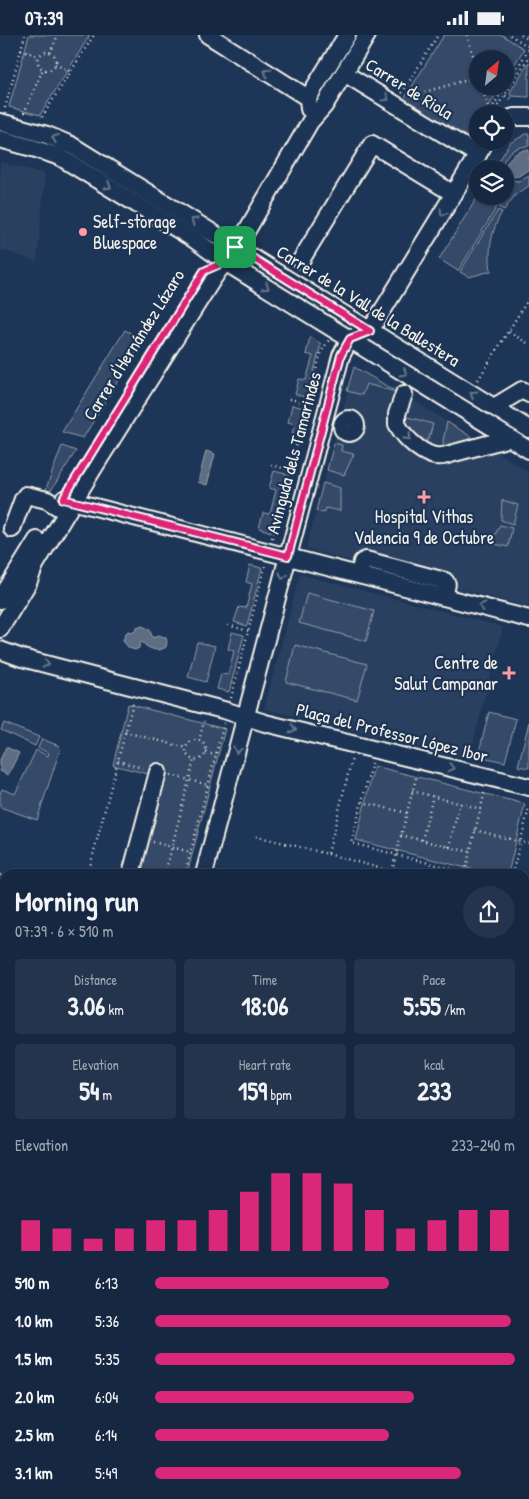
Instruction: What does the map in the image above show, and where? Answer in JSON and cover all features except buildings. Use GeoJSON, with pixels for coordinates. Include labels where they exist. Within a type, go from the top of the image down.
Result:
{"type":"FeatureCollection","features":[{"type":"Feature","properties":{"kind":"street"},"geometry":{"type":"LineString","coordinates":[[208,35],[308,98]]}},
{"type":"Feature","properties":{"kind":"street"},"geometry":{"type":"LineString","coordinates":[[310,122],[308,98],[346,35]]}},
{"type":"Feature","properties":{"kind":"street"},"geometry":{"type":"LineString","coordinates":[[225,262],[249,228],[310,122],[324,105],[367,35]]}},
{"type":"Feature","properties":{"kind":"street","name":"Carrer de Riola"},"geometry":{"type":"LineString","coordinates":[[344,73],[469,141]]}},
{"type":"Feature","properties":{"kind":"street","name":"Carrer de la Vall de la Ballestera"},"geometry":{"type":"LineString","coordinates":[[2,115],[71,145],[529,429]]}},
{"type":"Feature","properties":{"kind":"street"},"geometry":{"type":"LineString","coordinates":[[514,115],[529,117]]}},
{"type":"Feature","properties":{"kind":"street"},"geometry":{"type":"LineString","coordinates":[[0,139],[60,157],[195,240],[225,262],[529,450]]}},
{"type":"Feature","properties":{"kind":"street"},"geometry":{"type":"LineString","coordinates":[[301,260],[372,143],[454,194]]}},
{"type":"Feature","properties":{"kind":"street"},"geometry":{"type":"LineString","coordinates":[[350,339],[370,331],[481,150]]}},
{"type":"Feature","properties":{"kind":"street","name":"Carrer d'Hernández Lázaro"},"geometry":{"type":"LineString","coordinates":[[0,600],[65,502],[204,271],[225,262]]}},
{"type":"Feature","properties":{"kind":"street","name":"Avinguda dels Tamarindes"},"geometry":{"type":"LineString","coordinates":[[205,869],[288,556],[338,420],[341,355],[350,339]]}},
{"type":"Feature","properties":{"kind":"street"},"geometry":{"type":"LineString","coordinates":[[494,407],[522,390],[529,394]]}},
{"type":"Feature","properties":{"kind":"street"},"geometry":{"type":"LineString","coordinates":[[404,394],[397,414],[397,424],[418,448],[431,456],[443,456],[510,438]]}},
{"type":"Feature","properties":{"kind":"street"},"geometry":{"type":"LineString","coordinates":[[12,529],[26,495],[65,502],[288,556],[529,619]]}},
{"type":"Feature","properties":{"kind":"street"},"geometry":{"type":"LineString","coordinates":[[0,629],[28,583],[65,502]]}},
{"type":"Feature","properties":{"kind":"street","name":"Plaça del Professor López Ibor"},"geometry":{"type":"LineString","coordinates":[[0,650],[22,658],[227,711],[245,718],[529,787]]}},
{"type":"Feature","properties":{"kind":"street"},"geometry":{"type":"LineString","coordinates":[[132,869],[158,772]]}},
{"type":"Feature","properties":{"kind":"path"},"geometry":{"type":"LineString","coordinates":[[2,115],[25,35]]}},
{"type":"Feature","properties":{"kind":"path"},"geometry":{"type":"LineString","coordinates":[[50,53],[58,35]]}},
{"type":"Feature","properties":{"kind":"path"},"geometry":{"type":"LineString","coordinates":[[42,117],[94,35]]}},
{"type":"Feature","properties":{"kind":"path"},"geometry":{"type":"LineString","coordinates":[[399,99],[438,35]]}},
{"type":"Feature","properties":{"kind":"path"},"geometry":{"type":"LineString","coordinates":[[467,35],[471,50]]}},
{"type":"Feature","properties":{"kind":"path"},"geometry":{"type":"LineString","coordinates":[[510,35],[529,48],[514,72]]}},
{"type":"Feature","properties":{"kind":"path"},"geometry":{"type":"LineString","coordinates":[[520,35],[529,40]]}},
{"type":"Feature","properties":{"kind":"path"},"geometry":{"type":"LineString","coordinates":[[21,49],[39,57]]}},
{"type":"Feature","properties":{"kind":"path"},"geometry":{"type":"LineString","coordinates":[[45,53],[50,53],[55,57],[55,64],[50,70],[43,69],[38,63],[39,57],[45,53]]}},
{"type":"Feature","properties":{"kind":"path"},"geometry":{"type":"LineString","coordinates":[[514,80],[529,57]]}},
{"type":"Feature","properties":{"kind":"path"},"geometry":{"type":"LineString","coordinates":[[55,64],[71,72]]}},
{"type":"Feature","properties":{"kind":"path"},"geometry":{"type":"LineString","coordinates":[[24,113],[43,69]]}},
{"type":"Feature","properties":{"kind":"path"},"geometry":{"type":"LineString","coordinates":[[407,97],[469,80]]}},
{"type":"Feature","properties":{"kind":"path"},"geometry":{"type":"LineString","coordinates":[[493,105],[500,95]]}},
{"type":"Feature","properties":{"kind":"path"},"geometry":{"type":"LineString","coordinates":[[500,105],[504,95],[511,99]]}},
{"type":"Feature","properties":{"kind":"path"},"geometry":{"type":"LineString","coordinates":[[478,380],[529,298]]}},
{"type":"Feature","properties":{"kind":"path"},"geometry":{"type":"LineString","coordinates":[[508,331],[529,344]]}},
{"type":"Feature","properties":{"kind":"path"},"geometry":{"type":"LineString","coordinates":[[271,542],[321,352],[332,336]]}},
{"type":"Feature","properties":{"kind":"path"},"geometry":{"type":"LineString","coordinates":[[289,399],[307,403]]}},
{"type":"Feature","properties":{"kind":"path"},"geometry":{"type":"LineString","coordinates":[[271,465],[290,470]]}},
{"type":"Feature","properties":{"kind":"path"},"geometry":{"type":"LineString","coordinates":[[230,701],[267,559]]}},
{"type":"Feature","properties":{"kind":"path"},"geometry":{"type":"LineString","coordinates":[[228,625],[248,631]]}},
{"type":"Feature","properties":{"kind":"path"},"geometry":{"type":"LineString","coordinates":[[89,869],[133,703]]}},
{"type":"Feature","properties":{"kind":"path"},"geometry":{"type":"LineString","coordinates":[[186,869],[226,718]]}},
{"type":"Feature","properties":{"kind":"path"},"geometry":{"type":"LineString","coordinates":[[199,741],[204,721]]}},
{"type":"Feature","properties":{"kind":"path"},"geometry":{"type":"LineString","coordinates":[[125,732],[187,748]]}},
{"type":"Feature","properties":{"kind":"path"},"geometry":{"type":"LineString","coordinates":[[192,741],[199,741],[204,744],[206,753],[201,759],[194,760],[189,757],[187,748],[192,741]]}},
{"type":"Feature","properties":{"kind":"path"},"geometry":{"type":"LineString","coordinates":[[206,753],[216,755]]}},
{"type":"Feature","properties":{"kind":"path"},"geometry":{"type":"LineString","coordinates":[[328,855],[352,758]]}},
{"type":"Feature","properties":{"kind":"path"},"geometry":{"type":"LineString","coordinates":[[166,869],[194,760]]}},
{"type":"Feature","properties":{"kind":"path"},"geometry":{"type":"LineString","coordinates":[[372,763],[351,843],[450,869]]}},
{"type":"Feature","properties":{"kind":"path"},"geometry":{"type":"LineString","coordinates":[[392,869],[417,774]]}},
{"type":"Feature","properties":{"kind":"path"},"geometry":{"type":"LineString","coordinates":[[412,791],[481,809]]}},
{"type":"Feature","properties":{"kind":"path"},"geometry":{"type":"LineString","coordinates":[[466,869],[486,791]]}},
{"type":"Feature","properties":{"kind":"path"},"geometry":{"type":"LineString","coordinates":[[422,840],[433,796]]}},
{"type":"Feature","properties":{"kind":"path"},"geometry":{"type":"LineString","coordinates":[[362,802],[407,813]]}},
{"type":"Feature","properties":{"kind":"path"},"geometry":{"type":"LineString","coordinates":[[449,847],[460,803]]}},
{"type":"Feature","properties":{"kind":"path"},"geometry":{"type":"LineString","coordinates":[[513,869],[529,808]]}},
{"type":"Feature","properties":{"kind":"path"},"geometry":{"type":"LineString","coordinates":[[475,830],[529,844]]}},
{"type":"Feature","properties":{"kind":"path"},"geometry":{"type":"LineString","coordinates":[[401,835],[470,853]]}},
{"type":"Feature","properties":{"kind":"path"},"geometry":{"type":"LineString","coordinates":[[256,836],[384,869]]}},
{"type":"Feature","properties":{"kind":"path"},"geometry":{"type":"LineString","coordinates":[[140,839],[190,852]]}},
{"type":"Feature","properties":{"kind":"shaded area"},"geometry":{"type":"Polygon","coordinates":[[[29,35],[90,35],[40,115],[9,107],[29,35]]]}},
{"type":"Feature","properties":{"kind":"shaded area"},"geometry":{"type":"Polygon","coordinates":[[[444,35],[502,35],[524,49],[514,65],[514,50],[469,50],[469,95],[496,95],[489,105],[469,105],[469,139],[404,99],[444,35]]]}},
{"type":"Feature","properties":{"kind":"shaded area"},"geometry":{"type":"Polygon","coordinates":[[[529,62],[529,97],[511,96],[514,95],[514,86],[529,62]]]}},
{"type":"Feature","properties":{"kind":"shaded area"},"geometry":{"type":"Polygon","coordinates":[[[529,134],[529,146],[524,146],[510,152],[504,160],[500,160],[506,150],[514,150],[514,141],[529,134]]]}},
{"type":"Feature","properties":{"kind":"shaded area"},"geometry":{"type":"Polygon","coordinates":[[[529,150],[529,169],[519,176],[514,176],[514,160],[508,160],[515,154],[529,150]]]}},
{"type":"Feature","properties":{"kind":"shaded area"},"geometry":{"type":"Polygon","coordinates":[[[0,162],[45,174],[37,262],[0,249],[0,162]]]}},
{"type":"Feature","properties":{"kind":"shaded area"},"geometry":{"type":"Polygon","coordinates":[[[529,175],[529,186],[514,197],[514,181],[519,181],[529,175]]]}},
{"type":"Feature","properties":{"kind":"shaded area"},"geometry":{"type":"Polygon","coordinates":[[[472,205],[498,205],[458,271],[439,259],[472,205]]]}},
{"type":"Feature","properties":{"kind":"shaded area"},"geometry":{"type":"Polygon","coordinates":[[[499,205],[508,205],[504,210],[499,207],[499,205]]]}},
{"type":"Feature","properties":{"kind":"shaded area"},"geometry":{"type":"Polygon","coordinates":[[[498,210],[502,212],[495,226],[491,241],[491,271],[469,277],[460,272],[498,210]]]}},
{"type":"Feature","properties":{"kind":"shaded area"},"geometry":{"type":"Polygon","coordinates":[[[125,330],[140,338],[141,344],[83,438],[62,432],[125,330]]]}},
{"type":"Feature","properties":{"kind":"shaded area"},"geometry":{"type":"Polygon","coordinates":[[[310,337],[321,344],[307,398],[295,394],[299,379],[306,380],[313,356],[306,354],[310,337]]]}},
{"type":"Feature","properties":{"kind":"shaded area","name":"Hospital Vithas Valencia 9 de Octubre"},"geometry":{"type":"Polygon","coordinates":[[[354,367],[414,401],[529,472],[529,607],[306,549],[354,367]]]}},
{"type":"Feature","properties":{"kind":"shaded area"},"geometry":{"type":"Polygon","coordinates":[[[354,367],[396,392],[366,384],[362,395],[347,391],[354,367]]]}},
{"type":"Feature","properties":{"kind":"shaded area"},"geometry":{"type":"Polygon","coordinates":[[[292,405],[305,408],[297,435],[292,433],[295,424],[288,422],[292,405]]]}},
{"type":"Feature","properties":{"kind":"shaded area"},"geometry":{"type":"Polygon","coordinates":[[[404,416],[433,424],[429,438],[423,445],[404,425],[404,416]]]}},
{"type":"Feature","properties":{"kind":"shaded area"},"geometry":{"type":"Polygon","coordinates":[[[447,422],[480,442],[445,451],[443,441],[447,422]]]}},
{"type":"Feature","properties":{"kind":"shaded area"},"geometry":{"type":"Polygon","coordinates":[[[334,443],[342,445],[341,451],[354,454],[344,475],[327,470],[334,443]]]}},
{"type":"Feature","properties":{"kind":"shaded area"},"geometry":{"type":"Polygon","coordinates":[[[62,446],[76,451],[48,495],[44,494],[62,446]]]}},
{"type":"Feature","properties":{"kind":"shaded area"},"geometry":{"type":"Polygon","coordinates":[[[206,451],[215,454],[207,485],[198,482],[206,451]]]}},
{"type":"Feature","properties":{"kind":"shaded area"},"geometry":{"type":"Polygon","coordinates":[[[274,471],[286,474],[271,532],[259,528],[263,513],[270,514],[276,490],[269,488],[274,471]]]}},
{"type":"Feature","properties":{"kind":"shaded area"},"geometry":{"type":"Polygon","coordinates":[[[323,483],[340,488],[340,511],[326,508],[324,513],[316,511],[323,483]]]}},
{"type":"Feature","properties":{"kind":"shaded area"},"geometry":{"type":"Polygon","coordinates":[[[502,500],[518,505],[513,524],[501,520],[502,500]]]}},
{"type":"Feature","properties":{"kind":"shaded area"},"geometry":{"type":"Polygon","coordinates":[[[500,525],[512,528],[508,547],[491,543],[500,525]]]}},
{"type":"Feature","properties":{"kind":"shaded area"},"geometry":{"type":"Polygon","coordinates":[[[250,565],[262,568],[247,626],[234,622],[239,607],[246,608],[252,584],[246,582],[250,565]]]}},
{"type":"Feature","properties":{"kind":"shaded area"},"geometry":{"type":"Polygon","coordinates":[[[300,574],[503,627],[469,759],[264,709],[300,574]]]}},
{"type":"Feature","properties":{"kind":"shaded area"},"geometry":{"type":"Polygon","coordinates":[[[307,593],[374,611],[366,641],[299,623],[307,593]]]}},
{"type":"Feature","properties":{"kind":"shaded area"},"geometry":{"type":"Polygon","coordinates":[[[142,626],[149,629],[153,638],[159,635],[166,638],[166,647],[160,650],[153,649],[147,647],[142,642],[139,648],[135,650],[129,648],[123,641],[125,634],[128,631],[134,632],[142,626]]]}},
{"type":"Feature","properties":{"kind":"shaded area"},"geometry":{"type":"Polygon","coordinates":[[[232,632],[244,635],[229,692],[217,689],[221,674],[228,675],[234,651],[228,649],[232,632]]]}},
{"type":"Feature","properties":{"kind":"shaded area"},"geometry":{"type":"Polygon","coordinates":[[[197,642],[215,646],[206,682],[188,677],[197,642]]]}},
{"type":"Feature","properties":{"kind":"shaded area"},"geometry":{"type":"Polygon","coordinates":[[[295,645],[367,664],[357,700],[286,682],[295,645]]]}},
{"type":"Feature","properties":{"kind":"shaded area"},"geometry":{"type":"Polygon","coordinates":[[[128,704],[225,729],[188,869],[127,869],[152,775],[113,765],[128,704]]]}},
{"type":"Feature","properties":{"kind":"shaded area"},"geometry":{"type":"Polygon","coordinates":[[[489,712],[516,719],[505,762],[478,756],[489,712]]]}},
{"type":"Feature","properties":{"kind":"shaded area"},"geometry":{"type":"Polygon","coordinates":[[[529,722],[529,768],[518,766],[529,722]]]}},
{"type":"Feature","properties":{"kind":"shaded area"},"geometry":{"type":"Polygon","coordinates":[[[4,723],[39,737],[35,746],[1,730],[4,723]]]}},
{"type":"Feature","properties":{"kind":"shaded area"},"geometry":{"type":"Polygon","coordinates":[[[42,739],[59,746],[60,750],[37,820],[0,807],[0,794],[2,789],[15,794],[36,750],[48,756],[49,753],[38,748],[42,739]]]}},
{"type":"Feature","properties":{"kind":"shaded area"},"geometry":{"type":"Polygon","coordinates":[[[6,747],[19,753],[8,775],[0,771],[0,760],[6,747]]]}},
{"type":"Feature","properties":{"kind":"shaded area"},"geometry":{"type":"Polygon","coordinates":[[[374,766],[525,804],[509,869],[470,869],[356,840],[374,766]]]}},
{"type":"Feature","properties":{"kind":"place","name":"Self-storage Bluespace"},"geometry":{"type":"Point","coordinates":[83,232]}},
{"type":"Feature","properties":{"kind":"place","name":"Hospital Vithas Valencia 9 de Octubre"},"geometry":{"type":"Point","coordinates":[424,497]}},
{"type":"Feature","properties":{"kind":"place","name":"Centre de Salut Campanar"},"geometry":{"type":"Point","coordinates":[509,673]}},
{"type":"Feature","properties":{"kind":"route"},"geometry":{"type":"LineString","coordinates":[[235,247],[370,331],[350,339],[341,355],[288,556],[63,499],[204,271],[225,262],[235,247]]}}]}
